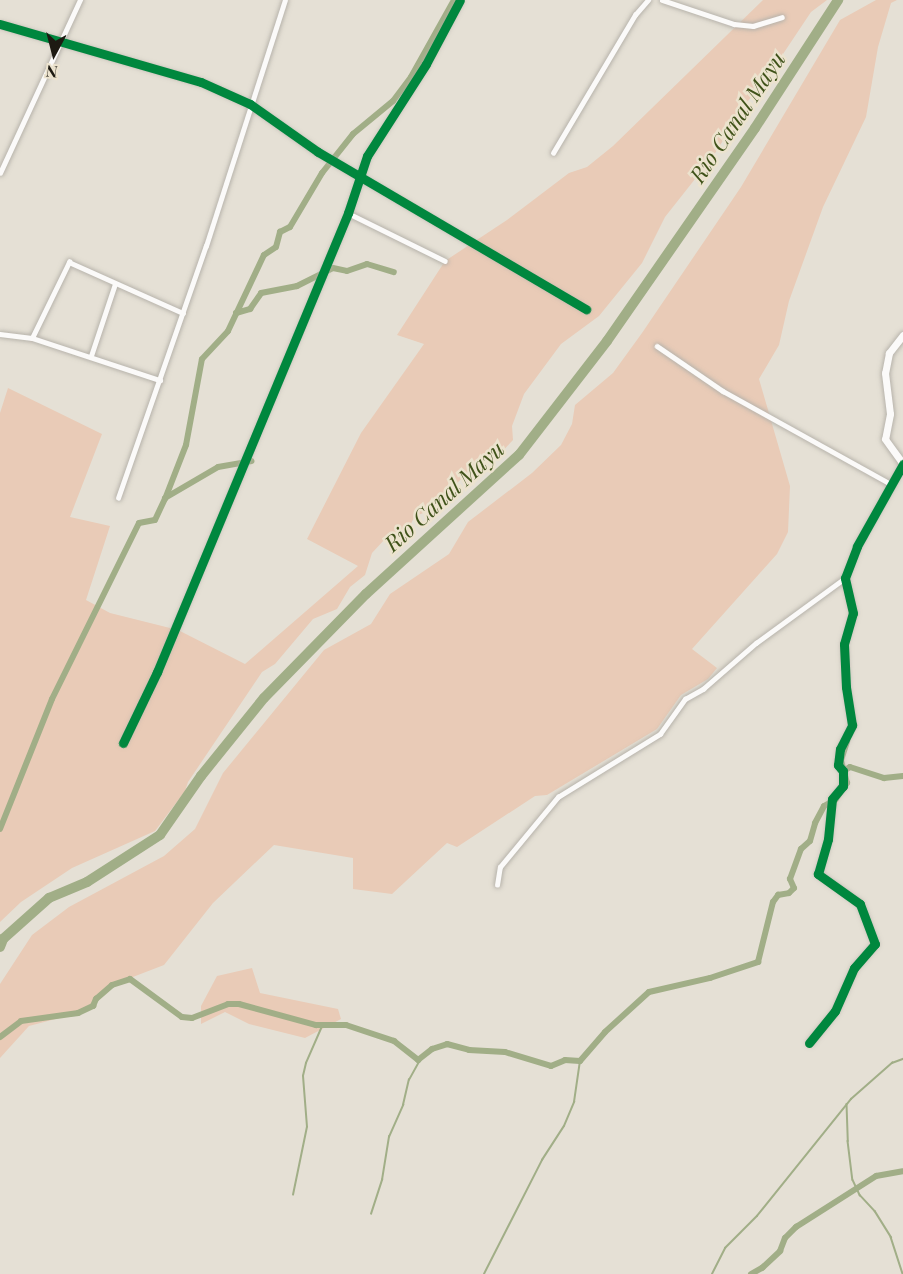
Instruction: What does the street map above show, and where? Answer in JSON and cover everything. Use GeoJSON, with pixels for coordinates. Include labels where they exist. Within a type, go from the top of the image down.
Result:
{"type":"FeatureCollection","features":[{"type":"Feature","properties":{"kind":"street"},"geometry":{"type":"LineString","coordinates":[[0,173],[80,0]]}},
{"type":"Feature","properties":{"kind":"street"},"geometry":{"type":"LineString","coordinates":[[118,498],[183,313],[285,0]]}},
{"type":"Feature","properties":{"kind":"street"},"geometry":{"type":"LineString","coordinates":[[123,743],[157,672],[348,213],[367,156],[426,64],[460,0]]}},
{"type":"Feature","properties":{"kind":"street"},"geometry":{"type":"LineString","coordinates":[[553,153],[634,15],[648,0]]}},
{"type":"Feature","properties":{"kind":"street"},"geometry":{"type":"LineString","coordinates":[[662,0],[734,24],[753,26],[782,17]]}},
{"type":"Feature","properties":{"kind":"street"},"geometry":{"type":"LineString","coordinates":[[0,24],[201,82],[250,104],[318,152],[586,309]]}},
{"type":"Feature","properties":{"kind":"street"},"geometry":{"type":"LineString","coordinates":[[348,213],[445,261]]}},
{"type":"Feature","properties":{"kind":"street"},"geometry":{"type":"LineString","coordinates":[[32,338],[69,262],[183,313]]}},
{"type":"Feature","properties":{"kind":"street"},"geometry":{"type":"LineString","coordinates":[[91,356],[115,284]]}},
{"type":"Feature","properties":{"kind":"street"},"geometry":{"type":"LineString","coordinates":[[0,334],[32,338],[160,380]]}},
{"type":"Feature","properties":{"kind":"street"},"geometry":{"type":"LineString","coordinates":[[497,885],[500,867],[558,797],[660,734],[686,699],[703,689],[756,644],[845,578],[857,546],[903,464],[885,440],[890,414],[885,374],[889,353],[903,335]]}},
{"type":"Feature","properties":{"kind":"street"},"geometry":{"type":"LineString","coordinates":[[657,346],[723,391],[891,484]]}},
{"type":"Feature","properties":{"kind":"street"},"geometry":{"type":"LineString","coordinates":[[809,1043],[835,1011],[854,968],[875,944],[860,904],[818,874],[828,839],[832,799],[843,786],[843,771],[838,765],[840,748],[852,725],[846,687],[844,644],[853,613],[845,578]]}},
{"type":"Feature","properties":{"kind":"shaded area"},"geometry":{"type":"Polygon","coordinates":[[[763,0],[827,0],[811,12],[763,84],[747,102],[714,155],[665,217],[642,263],[599,316],[561,344],[524,394],[512,426],[513,440],[497,457],[462,478],[432,510],[415,516],[405,535],[385,539],[372,553],[365,575],[350,587],[337,609],[313,619],[275,664],[262,672],[188,782],[185,791],[155,831],[72,868],[21,902],[0,922],[0,413],[8,388],[102,434],[70,517],[110,526],[86,600],[110,613],[178,630],[245,664],[358,566],[307,539],[361,433],[424,344],[397,335],[445,261],[507,220],[569,173],[587,167],[613,146],[763,0]]]}},
{"type":"Feature","properties":{"kind":"shaded area"},"geometry":{"type":"Polygon","coordinates":[[[876,0],[897,0],[891,3],[878,47],[866,117],[823,207],[789,301],[779,345],[759,379],[790,486],[788,532],[777,554],[692,649],[717,668],[708,679],[681,695],[657,729],[547,795],[535,796],[457,847],[447,843],[392,894],[353,889],[353,858],[274,845],[213,903],[164,965],[112,985],[96,999],[93,1006],[78,1013],[29,1026],[0,1058],[0,984],[32,935],[69,907],[164,856],[195,829],[223,773],[324,650],[371,624],[390,594],[449,554],[468,522],[532,473],[561,445],[572,424],[575,405],[613,373],[642,333],[741,187],[840,20],[876,0]]]}},
{"type":"Feature","properties":{"kind":"shaded area"},"geometry":{"type":"Polygon","coordinates":[[[252,968],[260,993],[338,1009],[341,1019],[305,1038],[249,1024],[225,1012],[201,1024],[201,1006],[217,976],[252,968]]]}},
{"type":"Feature","properties":{"kind":"waterway"},"geometry":{"type":"LineString","coordinates":[[0,829],[52,699],[139,523],[155,520],[165,499],[186,445],[202,359],[228,331],[264,255],[276,247],[280,232],[290,227],[322,173],[353,134],[393,101],[411,77],[454,0]]}},
{"type":"Feature","properties":{"kind":"waterway","name":"Rio Canal Mayu"},"geometry":{"type":"LineString","coordinates":[[0,947],[3,939],[49,898],[87,882],[160,835],[201,776],[264,698],[366,594],[519,455],[607,341],[755,128],[838,0]]}},
{"type":"Feature","properties":{"kind":"waterway"},"geometry":{"type":"LineString","coordinates":[[236,313],[250,309],[261,293],[297,286],[333,268],[347,271],[367,264],[394,272]]}},
{"type":"Feature","properties":{"kind":"waterway"},"geometry":{"type":"LineString","coordinates":[[165,498],[218,467],[251,461]]}},
{"type":"Feature","properties":{"kind":"waterway"},"geometry":{"type":"LineString","coordinates":[[0,1037],[21,1021],[78,1013],[93,1006],[96,999],[112,985],[130,979],[182,1017],[192,1018],[228,1004],[239,1004],[316,1025],[346,1025],[394,1041],[418,1060],[432,1049],[447,1044],[469,1050],[505,1052],[551,1066],[565,1060],[580,1061],[605,1032],[649,992],[710,978],[758,962],[773,902],[778,895],[789,893],[794,888],[790,879],[801,849],[810,841],[815,823],[824,806],[835,800],[847,783],[841,760],[847,741]]}},
{"type":"Feature","properties":{"kind":"waterway"},"geometry":{"type":"LineString","coordinates":[[844,771],[850,767],[884,778],[903,776]]}},
{"type":"Feature","properties":{"kind":"waterway"},"geometry":{"type":"LineString","coordinates":[[293,1195],[307,1127],[303,1076],[306,1063],[323,1024]]}},
{"type":"Feature","properties":{"kind":"waterway"},"geometry":{"type":"LineString","coordinates":[[371,1214],[382,1180],[389,1137],[403,1105],[409,1080],[421,1058]]}},
{"type":"Feature","properties":{"kind":"waterway"},"geometry":{"type":"LineString","coordinates":[[712,1274],[725,1248],[757,1216],[851,1099],[892,1063],[903,1059]]}},
{"type":"Feature","properties":{"kind":"waterway"},"geometry":{"type":"LineString","coordinates":[[484,1274],[542,1160],[564,1126],[574,1102],[580,1061]]}},
{"type":"Feature","properties":{"kind":"waterway"},"geometry":{"type":"LineString","coordinates":[[847,1104],[848,1141],[853,1180],[860,1195],[875,1211],[891,1237],[903,1274]]}},
{"type":"Feature","properties":{"kind":"waterway"},"geometry":{"type":"LineString","coordinates":[[751,1274],[762,1268],[780,1251],[785,1238],[796,1227],[876,1176],[903,1171]]}},
{"type":"Feature","properties":{"kind":"cycle path"},"geometry":{"type":"LineString","coordinates":[[123,743],[157,672],[348,213],[367,156],[426,64],[460,0]]}},
{"type":"Feature","properties":{"kind":"cycle path"},"geometry":{"type":"LineString","coordinates":[[0,24],[201,82],[250,104],[318,152],[586,309]]}},
{"type":"Feature","properties":{"kind":"cycle path"},"geometry":{"type":"LineString","coordinates":[[809,1043],[835,1011],[854,968],[875,944],[860,904],[818,874],[828,839],[832,799],[843,786],[843,771],[838,765],[840,749],[852,725],[846,687],[844,644],[853,613],[845,578],[857,546],[903,464]]}}]}
